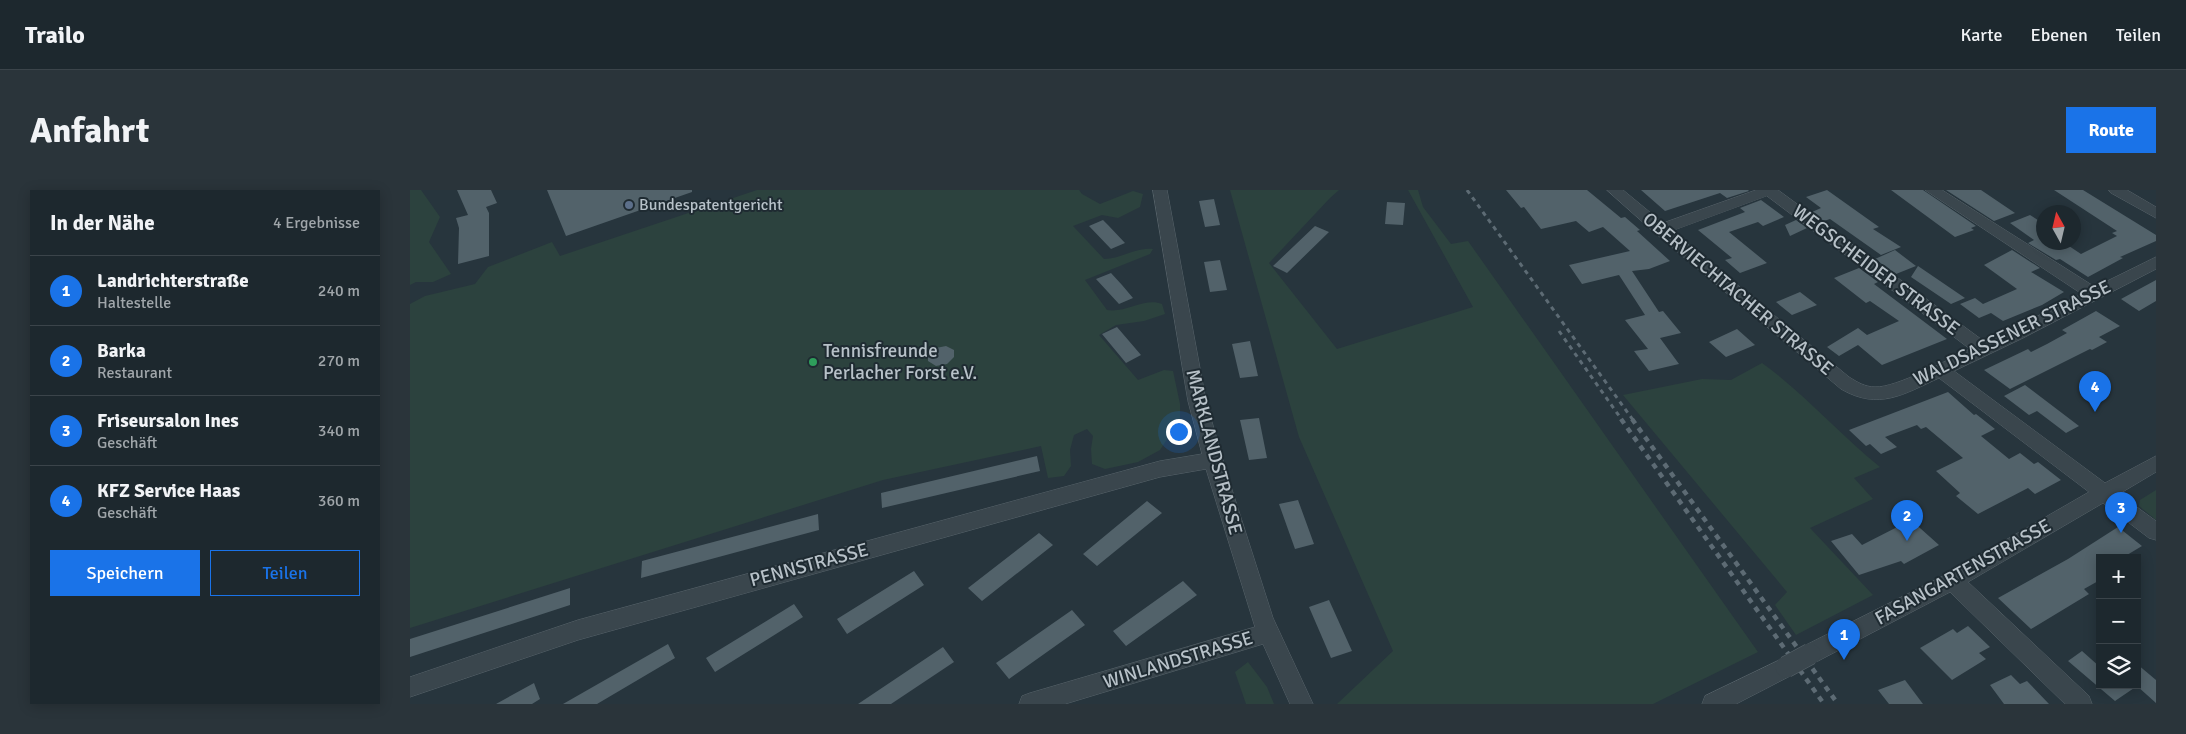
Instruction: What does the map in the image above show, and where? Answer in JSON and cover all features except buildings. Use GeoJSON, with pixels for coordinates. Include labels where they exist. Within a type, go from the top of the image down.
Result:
{"type":"FeatureCollection","features":[{"type":"Feature","properties":{"kind":"street","name":"MARKLANDSTRASSE"},"geometry":{"type":"LineString","coordinates":[[1160,190],[1197,401],[1213,460],[1242,558],[1268,633],[1302,704]]}},
{"type":"Feature","properties":{"kind":"street","name":"OBERVIECHTACHER STRASSE"},"geometry":{"type":"LineString","coordinates":[[1614,190],[1843,382],[1865,393]]}},
{"type":"Feature","properties":{"kind":"street"},"geometry":{"type":"LineString","coordinates":[[1660,230],[1769,190]]}},
{"type":"Feature","properties":{"kind":"street","name":"WEGSCHEIDER STRASSE"},"geometry":{"type":"LineString","coordinates":[[1769,190],[1983,350]]}},
{"type":"Feature","properties":{"kind":"street"},"geometry":{"type":"LineString","coordinates":[[1932,190],[2094,294]]}},
{"type":"Feature","properties":{"kind":"street"},"geometry":{"type":"LineString","coordinates":[[2116,190],[2156,213]]}},
{"type":"Feature","properties":{"kind":"street","name":"WALDSASSENER STRASSE"},"geometry":{"type":"LineString","coordinates":[[1865,393],[1878,394],[1889,392],[1941,370],[2156,262]]}},
{"type":"Feature","properties":{"kind":"street"},"geometry":{"type":"LineString","coordinates":[[1941,370],[2156,532]]}},
{"type":"Feature","properties":{"kind":"street","name":"PENNSTRASSE"},"geometry":{"type":"LineString","coordinates":[[410,687],[587,627],[1160,469],[1213,460]]}},
{"type":"Feature","properties":{"kind":"street","name":"FASANGARTENSTRASSE"},"geometry":{"type":"LineString","coordinates":[[1713,704],[1743,698],[1786,667],[1952,581],[2156,463]]}},
{"type":"Feature","properties":{"kind":"street"},"geometry":{"type":"LineString","coordinates":[[1952,581],[2081,704]]}},
{"type":"Feature","properties":{"kind":"street","name":"WINLANDSTRASSE"},"geometry":{"type":"LineString","coordinates":[[1030,704],[1268,633]]}},
{"type":"Feature","properties":{"kind":"green space"},"geometry":{"type":"Polygon","coordinates":[[[410,190],[421,190],[440,217],[429,242],[451,274],[433,282],[416,282],[410,285],[410,190]]]}},
{"type":"Feature","properties":{"kind":"green space"},"geometry":{"type":"Polygon","coordinates":[[[757,190],[1079,190],[1082,194],[1100,204],[1133,191],[1143,194],[1140,207],[1118,218],[1102,215],[1073,226],[1104,259],[1153,249],[1150,254],[1085,280],[1107,310],[1122,309],[1149,302],[1162,304],[1165,314],[1144,321],[1116,325],[1099,335],[1138,380],[1164,370],[1173,371],[1180,404],[1180,420],[1160,450],[1138,462],[1105,469],[1092,464],[1091,449],[1093,436],[1087,429],[1074,435],[1070,450],[1071,466],[1064,476],[1048,478],[1041,446],[883,480],[410,628],[410,304],[425,296],[475,284],[488,267],[552,242],[560,256],[757,190]]]}},
{"type":"Feature","properties":{"kind":"green space"},"geometry":{"type":"Polygon","coordinates":[[[1230,190],[1339,190],[1269,263],[1337,349],[1473,307],[1408,190],[1418,190],[1423,207],[1451,244],[1468,241],[1758,652],[1653,704],[1337,704],[1393,651],[1299,437],[1230,190]]]}},
{"type":"Feature","properties":{"kind":"green space"},"geometry":{"type":"Polygon","coordinates":[[[1762,363],[1792,387],[1880,467],[1854,478],[1873,499],[1810,528],[1873,595],[1796,635],[1775,605],[1787,592],[1623,395],[1702,379],[1731,380],[1762,363]]]}},
{"type":"Feature","properties":{"kind":"green space"},"geometry":{"type":"Polygon","coordinates":[[[2156,490],[2156,520],[2139,506],[2140,500],[2156,490]]]}},
{"type":"Feature","properties":{"kind":"green space"},"geometry":{"type":"Polygon","coordinates":[[[1248,662],[1267,687],[1274,704],[1246,704],[1235,672],[1248,662]]]}},
{"type":"Feature","properties":{"kind":"railway"},"geometry":{"type":"LineString","coordinates":[[1467,190],[1633,420]]}},
{"type":"Feature","properties":{"kind":"railway"},"geometry":{"type":"LineString","coordinates":[[1559,331],[1622,420]]}},
{"type":"Feature","properties":{"kind":"railway"},"geometry":{"type":"LineString","coordinates":[[1621,419],[1824,704]]}},
{"type":"Feature","properties":{"kind":"railway"},"geometry":{"type":"LineString","coordinates":[[1632,419],[1838,704]]}},
{"type":"Feature","properties":{"kind":"place","name":"Bundespatentgericht"},"geometry":{"type":"Point","coordinates":[629,205]}},
{"type":"Feature","properties":{"kind":"place","name":"Tennisfreunde Perlacher Forst e.V."},"geometry":{"type":"Point","coordinates":[813,362]}},
{"type":"Feature","properties":{"kind":"place","name":"KFZ Service Haas"},"geometry":{"type":"Point","coordinates":[2095,412]}},
{"type":"Feature","properties":{"kind":"place","name":"Friseursalon Ines"},"geometry":{"type":"Point","coordinates":[2121,533]}},
{"type":"Feature","properties":{"kind":"place","name":"Barka"},"geometry":{"type":"Point","coordinates":[1907,541]}},
{"type":"Feature","properties":{"kind":"place","name":"Landrichterstraße"},"geometry":{"type":"Point","coordinates":[1844,660]}}]}
